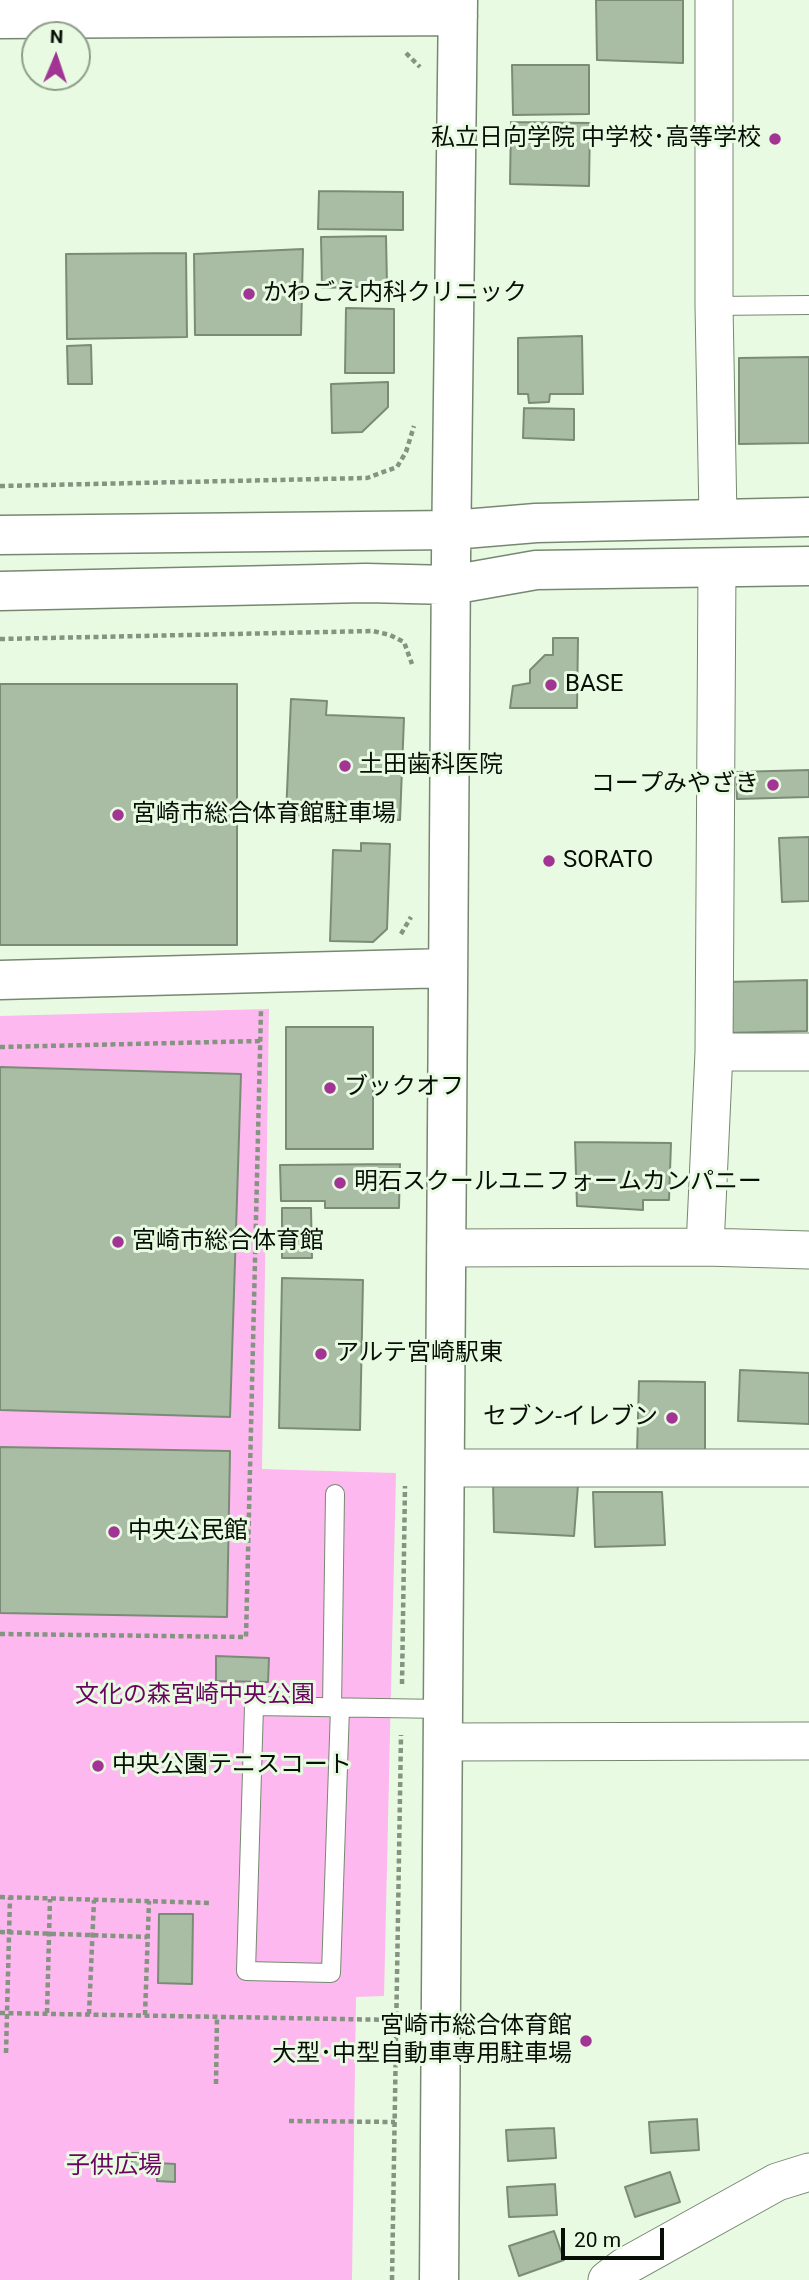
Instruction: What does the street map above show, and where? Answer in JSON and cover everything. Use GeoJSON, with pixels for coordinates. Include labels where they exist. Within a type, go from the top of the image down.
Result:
{"type":"FeatureCollection","features":[{"type":"Feature","properties":{"kind":"street"},"geometry":{"type":"LineString","coordinates":[[714,0],[714,306],[718,517]]}},
{"type":"Feature","properties":{"kind":"street"},"geometry":{"type":"LineString","coordinates":[[0,19],[458,8],[451,585],[439,2280]]}},
{"type":"Feature","properties":{"kind":"street"},"geometry":{"type":"LineString","coordinates":[[0,535],[452,530],[536,523],[809,517]]}},
{"type":"Feature","properties":{"kind":"street"},"geometry":{"type":"LineString","coordinates":[[0,591],[366,583],[451,585],[536,570],[809,566]]}},
{"type":"Feature","properties":{"kind":"street"},"geometry":{"type":"LineString","coordinates":[[705,1247],[714,1052],[717,568]]}},
{"type":"Feature","properties":{"kind":"street"},"geometry":{"type":"LineString","coordinates":[[0,981],[448,968]]}},
{"type":"Feature","properties":{"kind":"street"},"geometry":{"type":"LineString","coordinates":[[714,1052],[809,1052]]}},
{"type":"Feature","properties":{"kind":"street"},"geometry":{"type":"LineString","coordinates":[[446,1248],[705,1247],[809,1250]]}},
{"type":"Feature","properties":{"kind":"street"},"geometry":{"type":"LineString","coordinates":[[445,1468],[809,1468]]}},
{"type":"Feature","properties":{"kind":"street"},"geometry":{"type":"LineString","coordinates":[[443,1726],[809,1741]]}},
{"type":"Feature","properties":{"kind":"street"},"geometry":{"type":"LineString","coordinates":[[607,2280],[624,2267],[777,2182],[809,2172]]}},
{"type":"Feature","properties":{"kind":"lane"},"geometry":{"type":"LineString","coordinates":[[714,306],[809,305]]}},
{"type":"Feature","properties":{"kind":"lane"},"geometry":{"type":"LineString","coordinates":[[335,1494],[336,1708],[331,1973],[246,1971],[254,1706],[336,1708],[443,1726]]}},
{"type":"Feature","properties":{"kind":"path"},"geometry":{"type":"LineString","coordinates":[[400,47],[425,73]]}},
{"type":"Feature","properties":{"kind":"path"},"geometry":{"type":"LineString","coordinates":[[0,486],[367,478],[397,467],[406,452],[415,424]]}},
{"type":"Feature","properties":{"kind":"path"},"geometry":{"type":"LineString","coordinates":[[0,639],[373,631],[404,642],[413,667]]}},
{"type":"Feature","properties":{"kind":"path"},"geometry":{"type":"LineString","coordinates":[[393,942],[401,935],[413,913]]}},
{"type":"Feature","properties":{"kind":"path"},"geometry":{"type":"LineString","coordinates":[[0,1634],[246,1637],[261,997]]}},
{"type":"Feature","properties":{"kind":"path"},"geometry":{"type":"LineString","coordinates":[[0,1047],[261,1041]]}},
{"type":"Feature","properties":{"kind":"path"},"geometry":{"type":"LineString","coordinates":[[0,1897],[211,1903]]}},
{"type":"Feature","properties":{"kind":"path"},"geometry":{"type":"LineString","coordinates":[[6,2053],[10,1898]]}},
{"type":"Feature","properties":{"kind":"path"},"geometry":{"type":"LineString","coordinates":[[47,2014],[50,1899]]}},
{"type":"Feature","properties":{"kind":"path"},"geometry":{"type":"LineString","coordinates":[[89,2015],[94,1900]]}},
{"type":"Feature","properties":{"kind":"path"},"geometry":{"type":"LineString","coordinates":[[145,2015],[149,1901]]}},
{"type":"Feature","properties":{"kind":"path"},"geometry":{"type":"LineString","coordinates":[[0,1933],[148,1937]]}},
{"type":"Feature","properties":{"kind":"path"},"geometry":{"type":"LineString","coordinates":[[0,2013],[397,2020]]}},
{"type":"Feature","properties":{"kind":"path"},"geometry":{"type":"LineString","coordinates":[[216,2084],[217,2017]]}},
{"type":"Feature","properties":{"kind":"path"},"geometry":{"type":"LineString","coordinates":[[289,2121],[395,2122]]}},
{"type":"Feature","properties":{"kind":"green space","name":"文化の森宮崎中央公園"},"geometry":{"type":"Polygon","coordinates":[[[269,1009],[262,1469],[396,1473],[384,1996],[356,1997],[352,2280],[0,2280],[0,1016],[269,1009]]]}},
{"type":"Feature","properties":{"kind":"building"},"geometry":{"type":"Polygon","coordinates":[[[596,0],[683,0],[683,63],[597,60],[596,0]]]}},
{"type":"Feature","properties":{"kind":"building"},"geometry":{"type":"Polygon","coordinates":[[[512,65],[589,65],[589,114],[513,115],[512,65]]]}},
{"type":"Feature","properties":{"kind":"building"},"geometry":{"type":"Polygon","coordinates":[[[511,122],[590,123],[589,186],[510,184],[511,122]]]}},
{"type":"Feature","properties":{"kind":"building"},"geometry":{"type":"Polygon","coordinates":[[[319,191],[403,192],[403,230],[318,229],[319,191]]]}},
{"type":"Feature","properties":{"kind":"building"},"geometry":{"type":"Polygon","coordinates":[[[386,236],[387,286],[322,288],[321,237],[386,236]]]}},
{"type":"Feature","properties":{"kind":"building","name":"かわごえ内科クリニック"},"geometry":{"type":"Polygon","coordinates":[[[303,249],[301,335],[195,335],[194,254],[303,249]]]}},
{"type":"Feature","properties":{"kind":"building"},"geometry":{"type":"Polygon","coordinates":[[[186,253],[187,337],[67,339],[66,254],[186,253]]]}},
{"type":"Feature","properties":{"kind":"building"},"geometry":{"type":"Polygon","coordinates":[[[346,308],[394,309],[394,373],[345,373],[346,308]]]}},
{"type":"Feature","properties":{"kind":"building"},"geometry":{"type":"Polygon","coordinates":[[[582,336],[583,394],[550,394],[549,402],[529,403],[528,394],[518,394],[518,338],[582,336]]]}},
{"type":"Feature","properties":{"kind":"building"},"geometry":{"type":"Polygon","coordinates":[[[91,345],[92,384],[68,384],[67,346],[91,345]]]}},
{"type":"Feature","properties":{"kind":"building"},"geometry":{"type":"Polygon","coordinates":[[[809,357],[809,443],[739,444],[739,358],[809,357]]]}},
{"type":"Feature","properties":{"kind":"building"},"geometry":{"type":"Polygon","coordinates":[[[388,382],[388,407],[362,432],[332,433],[331,384],[388,382]]]}},
{"type":"Feature","properties":{"kind":"building"},"geometry":{"type":"Polygon","coordinates":[[[524,408],[574,409],[574,440],[523,438],[524,408]]]}},
{"type":"Feature","properties":{"kind":"building"},"geometry":{"type":"Polygon","coordinates":[[[553,638],[578,638],[577,708],[510,708],[513,686],[530,683],[530,670],[545,655],[553,655],[553,638]]]}},
{"type":"Feature","properties":{"kind":"building","name":"宮崎市総合体育館駐車場"},"geometry":{"type":"Polygon","coordinates":[[[0,684],[237,684],[237,945],[0,945],[0,684]]]}},
{"type":"Feature","properties":{"kind":"building","name":"土田歯科医院"},"geometry":{"type":"Polygon","coordinates":[[[291,699],[327,701],[326,715],[404,718],[400,820],[286,815],[291,699]]]}},
{"type":"Feature","properties":{"kind":"building","name":"コープみやざき"},"geometry":{"type":"Polygon","coordinates":[[[809,770],[809,797],[737,799],[736,772],[809,770]]]}},
{"type":"Feature","properties":{"kind":"building"},"geometry":{"type":"Polygon","coordinates":[[[809,837],[809,901],[782,902],[779,838],[809,837]]]}},
{"type":"Feature","properties":{"kind":"building"},"geometry":{"type":"Polygon","coordinates":[[[361,843],[390,844],[387,929],[373,942],[330,941],[333,850],[361,851],[361,843]]]}},
{"type":"Feature","properties":{"kind":"building"},"geometry":{"type":"Polygon","coordinates":[[[807,980],[807,1031],[726,1033],[725,982],[807,980]]]}},
{"type":"Feature","properties":{"kind":"building","name":"ブックオフ"},"geometry":{"type":"Polygon","coordinates":[[[286,1027],[373,1027],[373,1149],[286,1149],[286,1027]]]}},
{"type":"Feature","properties":{"kind":"building","name":"宮崎市総合体育館"},"geometry":{"type":"Polygon","coordinates":[[[0,1067],[241,1074],[230,1417],[0,1410],[0,1067]]]}},
{"type":"Feature","properties":{"kind":"building"},"geometry":{"type":"Polygon","coordinates":[[[575,1142],[671,1143],[669,1200],[643,1200],[643,1210],[577,1206],[575,1142]]]}},
{"type":"Feature","properties":{"kind":"building","name":"明石スクールユニフォームカンパニー"},"geometry":{"type":"Polygon","coordinates":[[[400,1164],[399,1208],[325,1208],[325,1201],[281,1201],[280,1165],[400,1164]]]}},
{"type":"Feature","properties":{"kind":"building"},"geometry":{"type":"Polygon","coordinates":[[[282,1208],[311,1208],[312,1258],[282,1258],[282,1208]]]}},
{"type":"Feature","properties":{"kind":"building","name":"アルテ宮崎駅東"},"geometry":{"type":"Polygon","coordinates":[[[282,1278],[363,1280],[360,1430],[279,1428],[282,1278]]]}},
{"type":"Feature","properties":{"kind":"building"},"geometry":{"type":"Polygon","coordinates":[[[740,1370],[809,1373],[809,1424],[738,1421],[740,1370]]]}},
{"type":"Feature","properties":{"kind":"building","name":"セブン-イレブン"},"geometry":{"type":"Polygon","coordinates":[[[639,1381],[705,1382],[705,1456],[637,1453],[639,1381]]]}},
{"type":"Feature","properties":{"kind":"building","name":"中央公民館"},"geometry":{"type":"Polygon","coordinates":[[[0,1447],[230,1451],[227,1617],[0,1613],[0,1447]]]}},
{"type":"Feature","properties":{"kind":"building"},"geometry":{"type":"Polygon","coordinates":[[[493,1481],[578,1485],[574,1536],[494,1532],[493,1481]]]}},
{"type":"Feature","properties":{"kind":"building"},"geometry":{"type":"Polygon","coordinates":[[[593,1492],[662,1492],[665,1545],[595,1547],[593,1492]]]}},
{"type":"Feature","properties":{"kind":"building"},"geometry":{"type":"Polygon","coordinates":[[[216,1656],[269,1658],[268,1682],[216,1681],[216,1656]]]}},
{"type":"Feature","properties":{"kind":"building"},"geometry":{"type":"Polygon","coordinates":[[[159,1914],[193,1914],[192,1984],[158,1983],[159,1914]]]}},
{"type":"Feature","properties":{"kind":"building"},"geometry":{"type":"Polygon","coordinates":[[[697,2119],[699,2150],[651,2153],[649,2122],[697,2119]]]}},
{"type":"Feature","properties":{"kind":"building"},"geometry":{"type":"Polygon","coordinates":[[[554,2128],[556,2158],[508,2161],[506,2130],[554,2128]]]}},
{"type":"Feature","properties":{"kind":"building"},"geometry":{"type":"Polygon","coordinates":[[[132,2153],[149,2153],[149,2171],[132,2171],[132,2153]]]}},
{"type":"Feature","properties":{"kind":"building"},"geometry":{"type":"Polygon","coordinates":[[[158,2163],[175,2164],[175,2182],[157,2181],[158,2163]]]}},
{"type":"Feature","properties":{"kind":"building"},"geometry":{"type":"Polygon","coordinates":[[[670,2172],[680,2202],[635,2217],[625,2187],[670,2172]]]}},
{"type":"Feature","properties":{"kind":"building"},"geometry":{"type":"Polygon","coordinates":[[[555,2184],[557,2215],[509,2217],[507,2187],[555,2184]]]}},
{"type":"Feature","properties":{"kind":"building"},"geometry":{"type":"Polygon","coordinates":[[[554,2231],[564,2260],[519,2276],[509,2246],[554,2231]]]}},
{"type":"Feature","properties":{"kind":"place","name":"私立日向学院 中学校･高等学校"},"geometry":{"type":"Point","coordinates":[775,139]}},
{"type":"Feature","properties":{"kind":"place","name":"かわごえ内科クリニック"},"geometry":{"type":"Point","coordinates":[249,294]}},
{"type":"Feature","properties":{"kind":"place","name":"BASE"},"geometry":{"type":"Point","coordinates":[551,685]}},
{"type":"Feature","properties":{"kind":"place","name":"土田歯科医院"},"geometry":{"type":"Point","coordinates":[345,766]}},
{"type":"Feature","properties":{"kind":"place","name":"コープみやざき"},"geometry":{"type":"Point","coordinates":[773,785]}},
{"type":"Feature","properties":{"kind":"place","name":"宮崎市総合体育館駐車場"},"geometry":{"type":"Point","coordinates":[118,815]}},
{"type":"Feature","properties":{"kind":"place","name":"SORATO"},"geometry":{"type":"Point","coordinates":[549,861]}},
{"type":"Feature","properties":{"kind":"place","name":"ブックオフ"},"geometry":{"type":"Point","coordinates":[330,1088]}},
{"type":"Feature","properties":{"kind":"place","name":"明石スクールユニフォームカンパニー"},"geometry":{"type":"Point","coordinates":[340,1183]}},
{"type":"Feature","properties":{"kind":"place","name":"宮崎市総合体育館"},"geometry":{"type":"Point","coordinates":[118,1242]}},
{"type":"Feature","properties":{"kind":"place","name":"アルテ宮崎駅東"},"geometry":{"type":"Point","coordinates":[321,1354]}},
{"type":"Feature","properties":{"kind":"place","name":"セブン-イレブン"},"geometry":{"type":"Point","coordinates":[672,1418]}},
{"type":"Feature","properties":{"kind":"place","name":"中央公民館"},"geometry":{"type":"Point","coordinates":[114,1532]}},
{"type":"Feature","properties":{"kind":"place","name":"中央公園テニスコート"},"geometry":{"type":"Point","coordinates":[98,1766]}},
{"type":"Feature","properties":{"kind":"place","name":"宮崎市総合体育館 大型･中型自動車専用駐車場"},"geometry":{"type":"Point","coordinates":[586,2041]}},
{"type":"Feature","properties":{"kind":"park label","name":"子供広場"},"geometry":{"type":"Point","coordinates":[114,2167]}}]}
